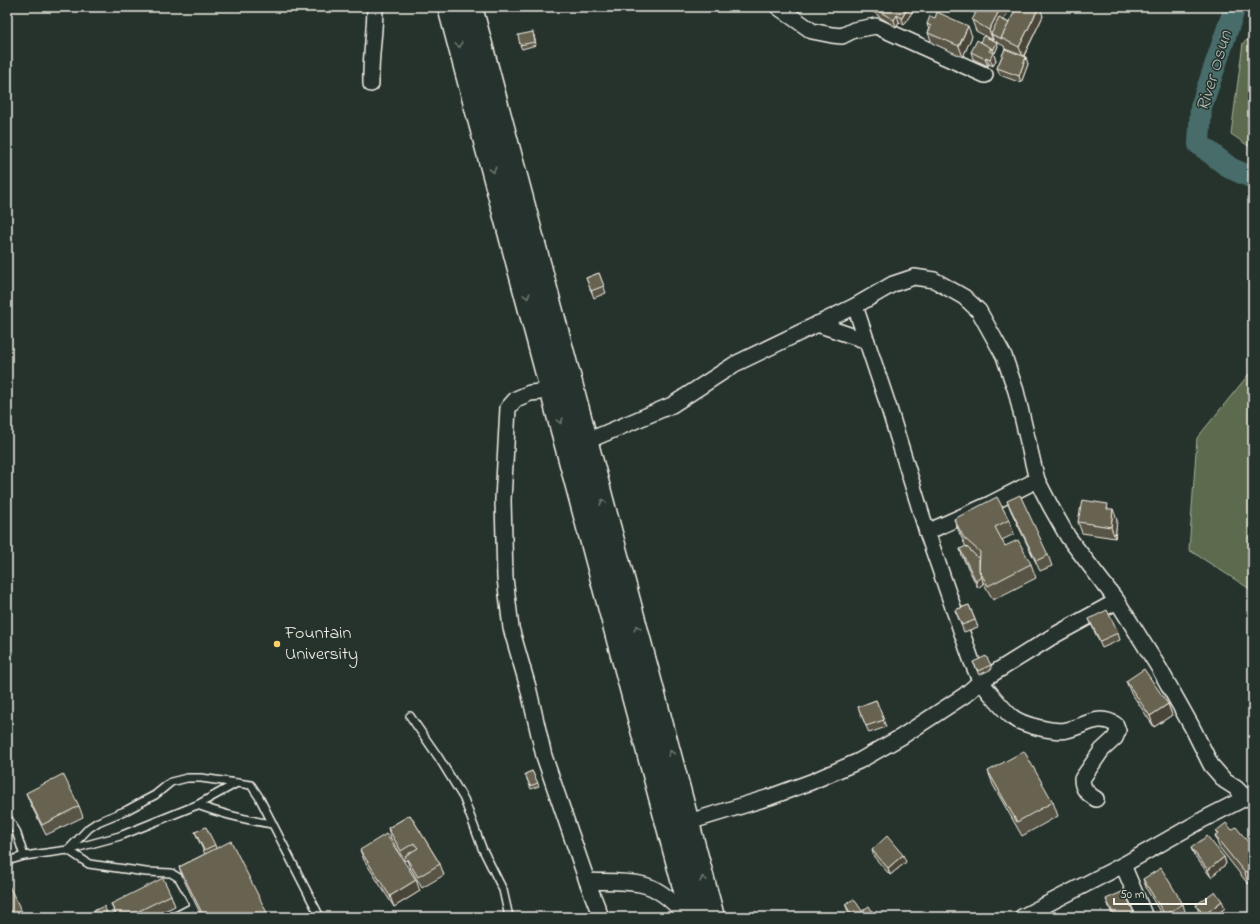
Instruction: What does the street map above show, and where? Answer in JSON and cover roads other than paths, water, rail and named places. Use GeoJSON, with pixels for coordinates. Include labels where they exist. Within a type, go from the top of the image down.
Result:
{"type":"FeatureCollection","features":[{"type":"Feature","properties":{"kind":"highway"},"geometry":{"type":"LineString","coordinates":[[449,7],[692,917]]}},
{"type":"Feature","properties":{"kind":"highway"},"geometry":{"type":"LineString","coordinates":[[471,7],[689,822],[713,917]]}},
{"type":"Feature","properties":{"kind":"street"},"geometry":{"type":"LineString","coordinates":[[370,84],[375,7]]}},
{"type":"Feature","properties":{"kind":"street"},"geometry":{"type":"LineString","coordinates":[[778,7],[812,31],[832,36],[842,36],[854,30],[876,26],[985,75]]}},
{"type":"Feature","properties":{"kind":"street"},"geometry":{"type":"LineString","coordinates":[[587,441],[672,405],[735,364],[855,306],[892,284],[914,277],[934,280],[964,297],[979,311],[1004,356],[1016,391],[1037,480],[1068,537],[1117,601],[1159,668],[1192,727],[1211,765],[1225,781],[1249,796]]}},
{"type":"Feature","properties":{"kind":"street"},"geometry":{"type":"LineString","coordinates":[[855,306],[927,532],[972,662],[981,681],[1012,717],[1034,726],[1053,731],[1067,730],[1089,722],[1105,719],[1116,725],[1118,731],[1115,738],[1102,750],[1082,780],[1082,784],[1087,793],[1096,799]]}},
{"type":"Feature","properties":{"kind":"street"},"geometry":{"type":"LineString","coordinates":[[818,324],[867,341]]}},
{"type":"Feature","properties":{"kind":"street"},"geometry":{"type":"LineString","coordinates":[[552,391],[530,393],[516,399],[508,408],[503,500],[505,578],[511,628],[528,687],[544,756],[587,881],[602,917]]}},
{"type":"Feature","properties":{"kind":"street"},"geometry":{"type":"LineString","coordinates":[[927,532],[990,504],[1037,480]]}},
{"type":"Feature","properties":{"kind":"street"},"geometry":{"type":"LineString","coordinates":[[689,822],[770,797],[811,782],[859,761],[901,737],[965,695],[981,681],[1055,635],[1117,601]]}},
{"type":"Feature","properties":{"kind":"street"},"geometry":{"type":"LineString","coordinates":[[1022,917],[1123,865],[1204,819],[1249,796]]}},
{"type":"Feature","properties":{"kind":"street"},"geometry":{"type":"LineString","coordinates":[[1123,865],[1145,917]]}},
{"type":"Feature","properties":{"kind":"street"},"geometry":{"type":"LineString","coordinates":[[587,881],[641,884],[663,894],[677,905],[687,917]]}},
{"type":"Feature","properties":{"kind":"lane"},"geometry":{"type":"LineString","coordinates":[[410,716],[439,758],[464,799],[482,848],[502,890],[509,917]]}},
{"type":"Feature","properties":{"kind":"lane"},"geometry":{"type":"LineString","coordinates":[[68,850],[89,828],[98,822],[127,810],[155,794],[171,782],[187,778],[201,778],[251,785],[320,917]]}},
{"type":"Feature","properties":{"kind":"lane"},"geometry":{"type":"LineString","coordinates":[[7,861],[24,856],[68,850],[120,836],[197,805],[237,783]]}},
{"type":"Feature","properties":{"kind":"lane"},"geometry":{"type":"LineString","coordinates":[[197,805],[250,821],[272,824]]}},
{"type":"Feature","properties":{"kind":"lane"},"geometry":{"type":"LineString","coordinates":[[7,817],[16,831],[24,856]]}},
{"type":"Feature","properties":{"kind":"lane"},"geometry":{"type":"LineString","coordinates":[[68,850],[90,864],[146,872],[171,873],[179,878],[200,917]]}},
{"type":"Feature","properties":{"kind":"lane"},"geometry":{"type":"LineString","coordinates":[[174,917],[195,906]]}},
{"type":"Feature","properties":{"kind":"waterway","name":"River Osun"},"geometry":{"type":"LineString","coordinates":[[1235,7],[1201,107],[1199,144],[1230,168],[1253,178]]}},
{"type":"Feature","properties":{"kind":"place","name":"Fountain University"},"geometry":{"type":"Point","coordinates":[277,644]}}]}
